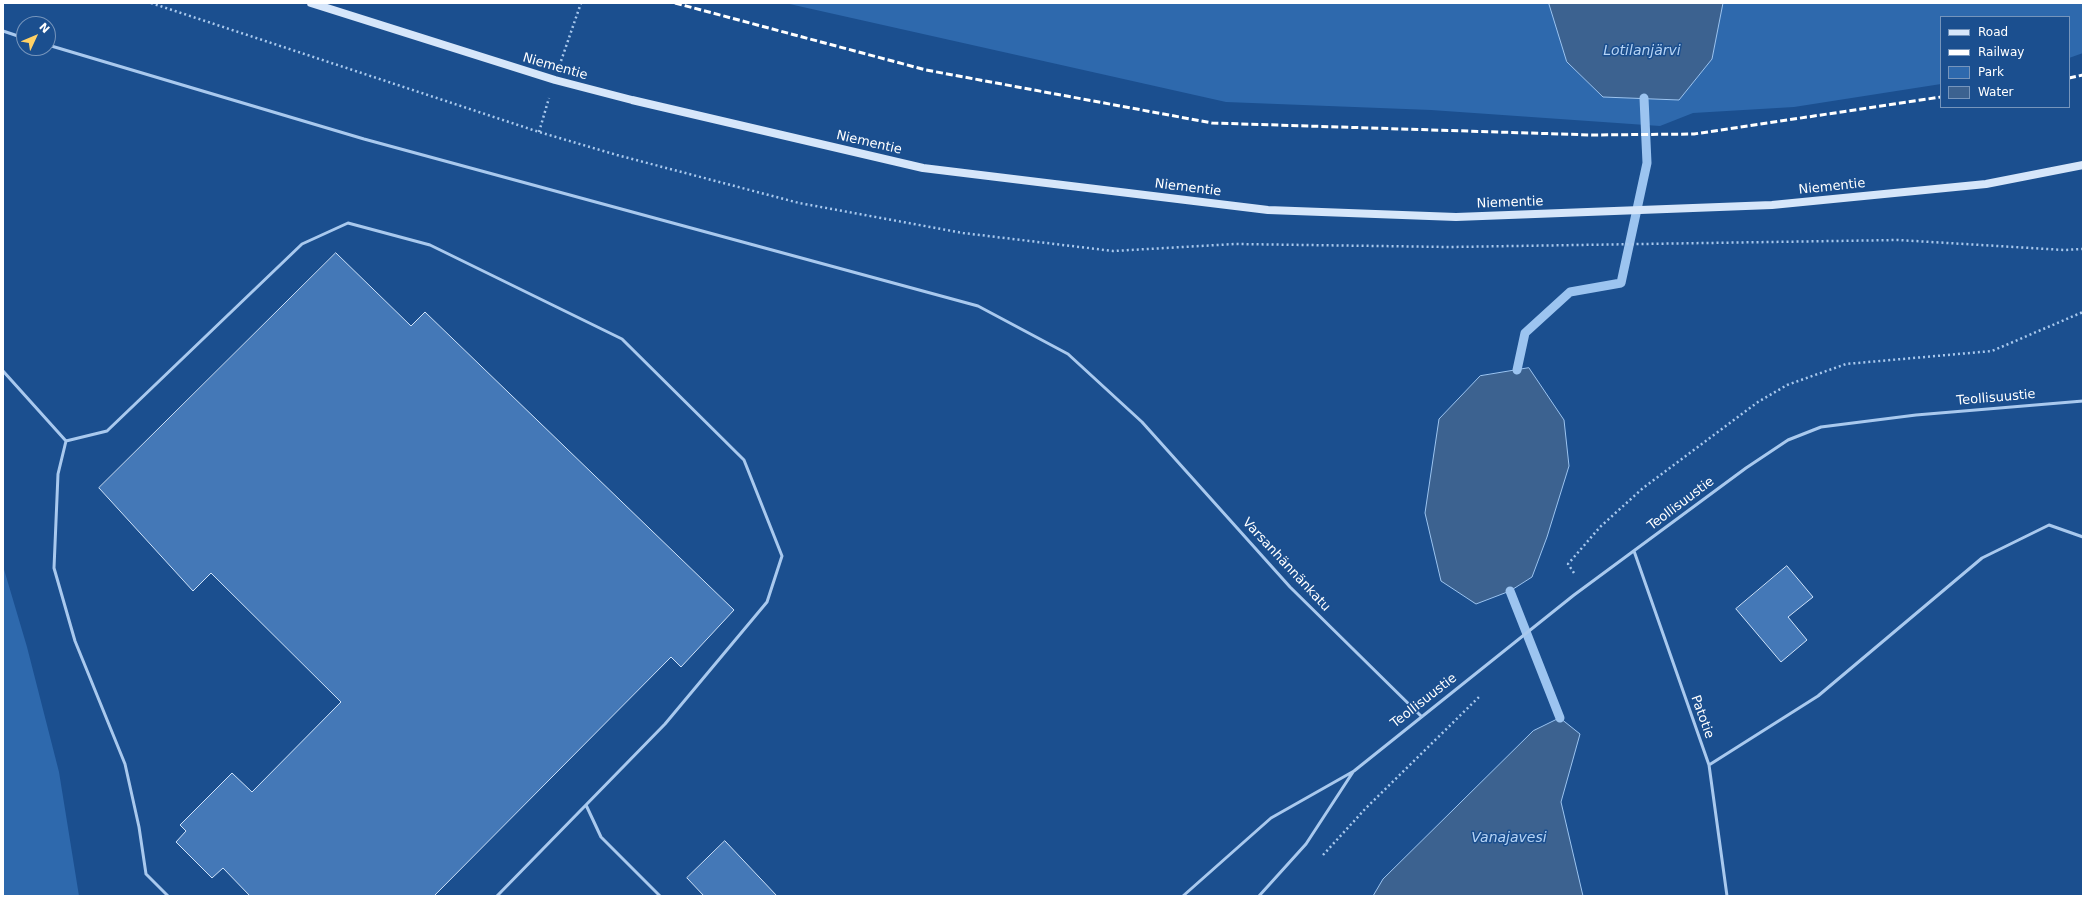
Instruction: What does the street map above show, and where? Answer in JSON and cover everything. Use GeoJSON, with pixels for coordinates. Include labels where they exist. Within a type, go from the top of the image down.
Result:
{"type":"FeatureCollection","features":[{"type":"Feature","properties":{"kind":"main road","name":"Niementie"},"geometry":{"type":"LineString","coordinates":[[311,3],[555,80],[632,100],[923,168],[1268,210],[1456,218],[1772,205],[1986,184],[2083,165]]}},
{"type":"Feature","properties":{"kind":"lane"},"geometry":{"type":"LineString","coordinates":[[3,31],[16,35]]}},
{"type":"Feature","properties":{"kind":"lane","name":"Varsanhännänkatu"},"geometry":{"type":"LineString","coordinates":[[56,47],[364,139],[978,306],[1068,354],[1142,422],[1290,587],[1421,716]]}},
{"type":"Feature","properties":{"kind":"lane"},"geometry":{"type":"LineString","coordinates":[[66,441],[107,430],[302,244],[348,223],[430,245],[622,339],[744,460],[782,556],[767,602],[665,724],[497,896]]}},
{"type":"Feature","properties":{"kind":"lane"},"geometry":{"type":"LineString","coordinates":[[3,371],[66,441]]}},
{"type":"Feature","properties":{"kind":"lane","name":"Teollisuustie"},"geometry":{"type":"LineString","coordinates":[[1183,896],[1271,818],[1354,771],[1574,595],[1746,468],[1788,440],[1821,427],[1916,415],[2083,401]]}},
{"type":"Feature","properties":{"kind":"lane"},"geometry":{"type":"LineString","coordinates":[[66,441],[58,474],[54,568],[75,641],[124,764],[139,827],[146,874],[168,896]]}},
{"type":"Feature","properties":{"kind":"lane"},"geometry":{"type":"LineString","coordinates":[[1709,764],[1818,696],[1982,558],[2049,524],[2083,538]]}},
{"type":"Feature","properties":{"kind":"lane","name":"Patotie"},"geometry":{"type":"LineString","coordinates":[[1634,551],[1709,764],[1727,896]]}},
{"type":"Feature","properties":{"kind":"lane","name":"Teollisuustie"},"geometry":{"type":"LineString","coordinates":[[1259,896],[1306,844],[1354,771]]}},
{"type":"Feature","properties":{"kind":"lane"},"geometry":{"type":"LineString","coordinates":[[586,805],[601,837],[660,896]]}},
{"type":"Feature","properties":{"kind":"path"},"geometry":{"type":"LineString","coordinates":[[151,3],[539,132],[617,155],[806,204],[963,233],[1113,251],[1235,244],[1450,247],[1898,240],[2064,250],[2083,249]]}},
{"type":"Feature","properties":{"kind":"path"},"geometry":{"type":"LineString","coordinates":[[1322,855],[1366,808],[1482,694]]}},
{"type":"Feature","properties":{"kind":"green space"},"geometry":{"type":"Polygon","coordinates":[[[785,3],[1549,3],[1567,62],[1603,97],[1679,100],[1712,59],[1723,3],[2083,3],[2083,53],[2070,58],[2070,16],[1940,16],[1940,84],[1794,107],[1693,113],[1660,126],[1431,110],[1226,102],[785,3]]]}},
{"type":"Feature","properties":{"kind":"green space"},"geometry":{"type":"Polygon","coordinates":[[[3,566],[27,647],[59,772],[79,896],[3,896],[3,566]]]}},
{"type":"Feature","properties":{"kind":"water","name":"Lotilanjärvi"},"geometry":{"type":"Polygon","coordinates":[[[1549,3],[1723,3],[1712,59],[1679,100],[1603,97],[1567,62],[1549,3]]]}},
{"type":"Feature","properties":{"kind":"water"},"geometry":{"type":"Polygon","coordinates":[[[1529,368],[1564,420],[1569,466],[1547,537],[1532,577],[1510,591],[1476,604],[1441,581],[1425,513],[1439,419],[1480,376],[1529,368]]]}},
{"type":"Feature","properties":{"kind":"water","name":"Vanajavesi"},"geometry":{"type":"Polygon","coordinates":[[[1560,718],[1580,734],[1561,802],[1583,896],[1373,896],[1383,879],[1533,731],[1560,718]]]}},
{"type":"Feature","properties":{"kind":"building"},"geometry":{"type":"Polygon","coordinates":[[[336,253],[411,326],[425,312],[734,610],[681,667],[671,657],[434,896],[250,896],[223,868],[212,878],[176,842],[186,831],[180,825],[232,773],[252,792],[341,702],[211,573],[193,591],[99,488],[336,253]]]}},
{"type":"Feature","properties":{"kind":"building"},"geometry":{"type":"Polygon","coordinates":[[[1787,566],[1813,597],[1788,617],[1807,640],[1781,662],[1736,609],[1787,566]]]}},
{"type":"Feature","properties":{"kind":"building"},"geometry":{"type":"Polygon","coordinates":[[[725,841],[777,896],[704,896],[687,878],[725,841]]]}},
{"type":"Feature","properties":{"kind":"waterway"},"geometry":{"type":"LineString","coordinates":[[1517,370],[1525,333],[1570,292],[1621,283],[1647,163],[1644,98]]}},
{"type":"Feature","properties":{"kind":"waterway"},"geometry":{"type":"LineString","coordinates":[[1510,591],[1560,718]]}},
{"type":"Feature","properties":{"kind":"railway"},"geometry":{"type":"LineString","coordinates":[[675,3],[926,70],[1212,123],[1592,135],[1694,134],[1940,97]]}},
{"type":"Feature","properties":{"kind":"railway"},"geometry":{"type":"LineString","coordinates":[[2070,78],[2083,75]]}}]}
